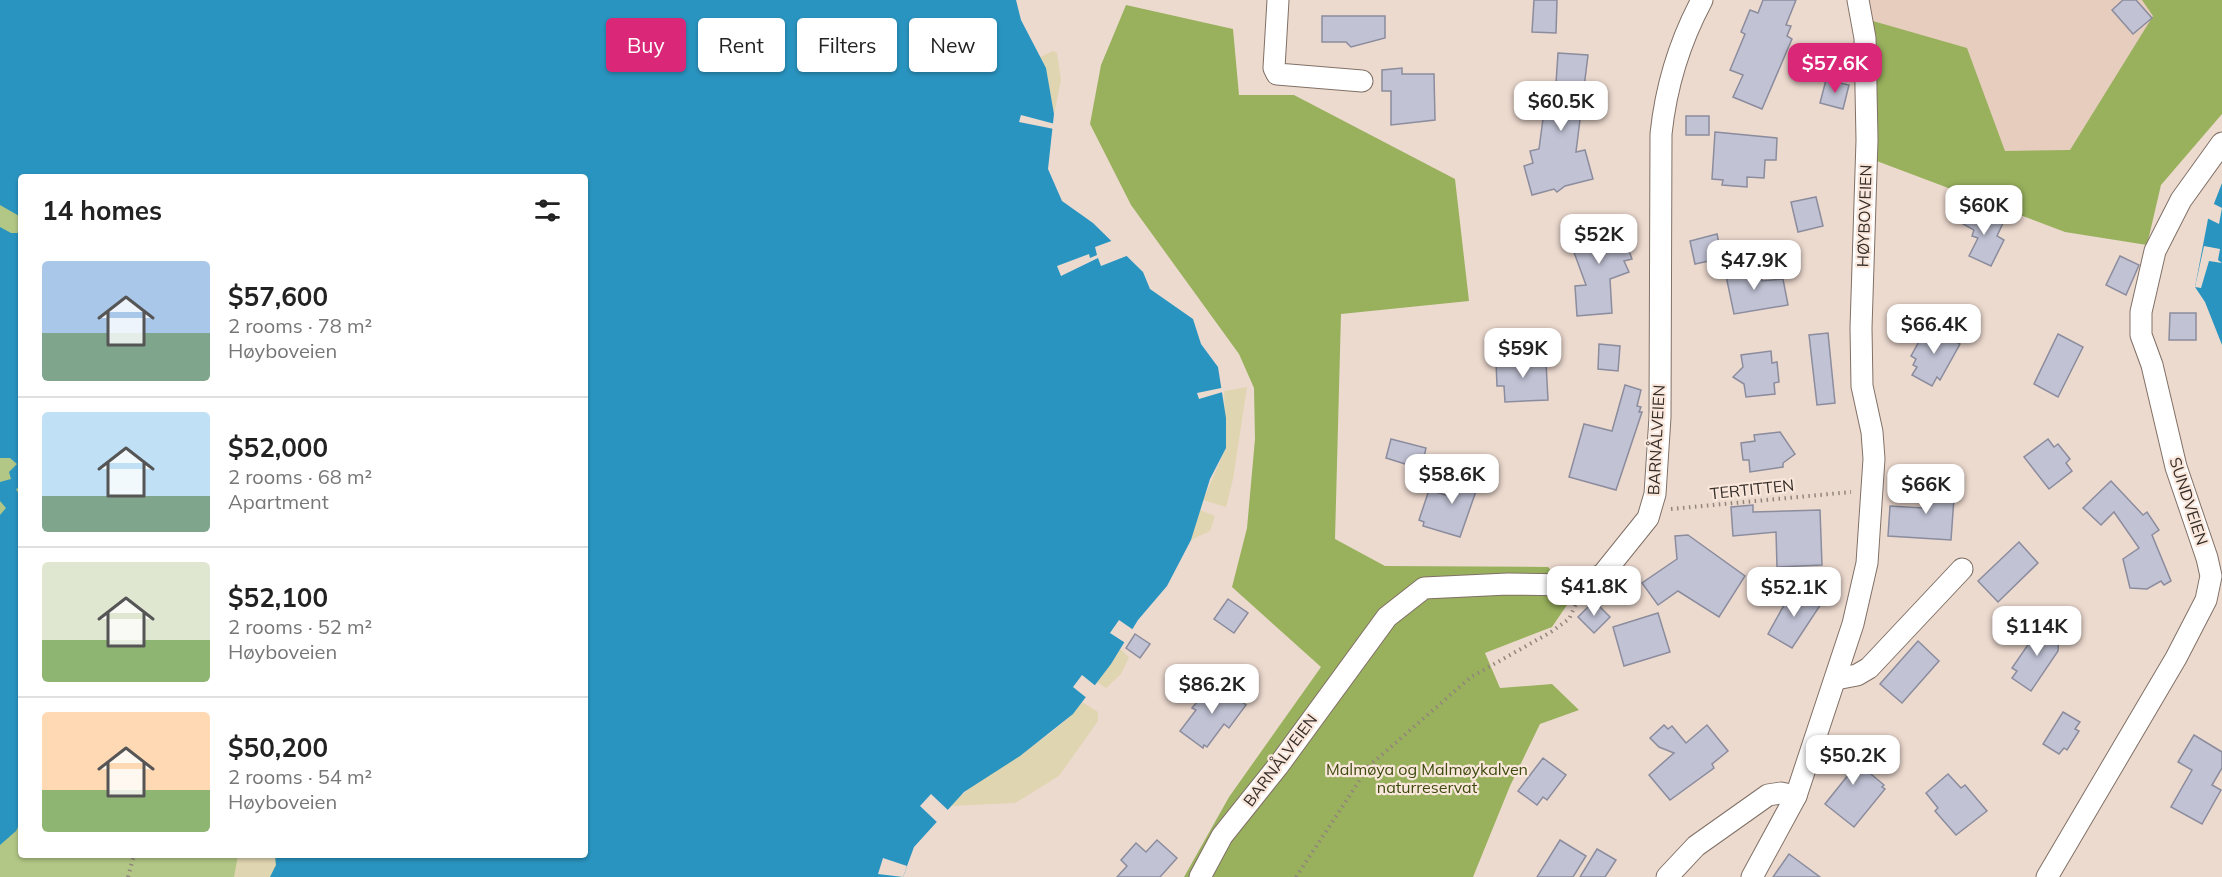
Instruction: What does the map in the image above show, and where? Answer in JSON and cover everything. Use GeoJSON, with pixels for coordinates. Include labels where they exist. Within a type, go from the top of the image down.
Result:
{"type":"FeatureCollection","features":[{"type":"Feature","properties":{"kind":"street"},"geometry":{"type":"LineString","coordinates":[[1278,0],[1274,68],[1276,75],[1362,81]]}},
{"type":"Feature","properties":{"kind":"street","name":"BARNÅLVEIEN"},"geometry":{"type":"LineString","coordinates":[[1200,877],[1222,836],[1278,766],[1387,616],[1424,588],[1581,584],[1603,573],[1648,518],[1655,494],[1660,417],[1661,134],[1665,95],[1681,43],[1702,0]]}},
{"type":"Feature","properties":{"kind":"street","name":"HØYBOVEIEN"},"geometry":{"type":"LineString","coordinates":[[1752,877],[1796,796],[1853,624],[1867,563],[1874,485],[1872,432],[1862,386],[1861,328],[1867,140],[1865,39],[1858,0]]}},
{"type":"Feature","properties":{"kind":"street","name":"SUNDVEIEN"},"geometry":{"type":"LineString","coordinates":[[2047,877],[2176,658],[2206,600],[2211,576],[2207,558],[2176,467],[2152,365],[2140,335],[2141,312],[2156,251],[2181,200],[2222,143]]}},
{"type":"Feature","properties":{"kind":"street"},"geometry":{"type":"LineString","coordinates":[[1836,679],[1857,675],[1869,668],[1962,569]]}},
{"type":"Feature","properties":{"kind":"street"},"geometry":{"type":"LineString","coordinates":[[1667,877],[1696,846],[1768,795],[1781,793],[1796,796]]}},
{"type":"Feature","properties":{"kind":"path","name":"TERTITTEN"},"geometry":{"type":"LineString","coordinates":[[1650,510],[1856,492]]}},
{"type":"Feature","properties":{"kind":"path"},"geometry":{"type":"LineString","coordinates":[[1296,877],[1369,766],[1471,677],[1551,632],[1569,619],[1581,590],[1581,584]]}},
{"type":"Feature","properties":{"kind":"path"},"geometry":{"type":"LineString","coordinates":[[128,877],[133,858]]}},
{"type":"Feature","properties":{"kind":"shaded area"},"geometry":{"type":"Polygon","coordinates":[[[1868,0],[2172,0],[2102,233],[1945,179],[1876,30],[1868,0]]]}},
{"type":"Feature","properties":{"kind":"green space"},"geometry":{"type":"Polygon","coordinates":[[[0,0],[21,174],[18,174],[18,858],[442,858],[445,877],[0,877],[0,0]]]}},
{"type":"Feature","properties":{"kind":"green space"},"geometry":{"type":"Polygon","coordinates":[[[2142,0],[2222,0],[2222,114],[2161,185],[2147,245],[2065,232],[1866,157],[1859,17],[1967,48],[2005,151],[2070,150],[2153,16],[2142,0]]]}},
{"type":"Feature","properties":{"kind":"green space","name":"Malmøya og Malmøykalven naturreservat"},"geometry":{"type":"Polygon","coordinates":[[[1126,5],[1233,29],[1239,95],[1294,95],[1455,179],[1469,301],[1341,314],[1335,539],[1385,566],[1548,567],[1573,596],[1552,627],[1485,653],[1500,688],[1552,684],[1579,710],[1540,724],[1510,786],[1473,877],[1184,877],[1229,797],[1321,667],[1232,587],[1247,528],[1255,439],[1254,388],[1239,354],[1131,205],[1090,124],[1101,65],[1126,5]]]}},
{"type":"Feature","properties":{"kind":"sand"},"geometry":{"type":"Polygon","coordinates":[[[1053,51],[1057,53],[1061,80],[1054,114],[1046,68],[1040,57],[1053,51]]]}},
{"type":"Feature","properties":{"kind":"sand"},"geometry":{"type":"Polygon","coordinates":[[[1247,387],[1233,479],[1226,507],[1203,500],[1226,448],[1224,391],[1247,387]]]}},
{"type":"Feature","properties":{"kind":"sand"},"geometry":{"type":"Polygon","coordinates":[[[1200,510],[1215,516],[1210,531],[1191,540],[1200,510]]]}},
{"type":"Feature","properties":{"kind":"sand"},"geometry":{"type":"Polygon","coordinates":[[[1120,649],[1129,657],[1121,674],[1106,688],[1097,682],[1120,649]]]}},
{"type":"Feature","properties":{"kind":"sand"},"geometry":{"type":"Polygon","coordinates":[[[1082,702],[1098,712],[1098,721],[1059,776],[1015,803],[951,806],[982,779],[1052,731],[1082,702]]]}},
{"type":"Feature","properties":{"kind":"sand"},"geometry":{"type":"Polygon","coordinates":[[[237,858],[275,858],[276,865],[270,877],[234,877],[237,858]]]}},
{"type":"Feature","properties":{"kind":"water"},"geometry":{"type":"Polygon","coordinates":[[[0,0],[1016,0],[1021,20],[1046,68],[1054,114],[1048,169],[1062,201],[1093,223],[1143,272],[1150,289],[1193,319],[1201,344],[1218,367],[1226,418],[1226,448],[1210,479],[1191,540],[1167,586],[1138,620],[1111,664],[1073,714],[1020,756],[964,792],[914,847],[903,877],[270,877],[276,865],[275,858],[588,858],[588,174],[18,174],[18,215],[0,205],[0,0]]]}},
{"type":"Feature","properties":{"kind":"water"},"geometry":{"type":"Polygon","coordinates":[[[2222,183],[2222,345],[2205,302],[2195,287],[2208,219],[2222,183]]]}},
{"type":"Feature","properties":{"kind":"water"},"geometry":{"type":"Polygon","coordinates":[[[0,227],[11,233],[18,233],[18,488],[16,489],[18,493],[18,827],[0,845],[0,515],[6,508],[0,501],[0,482],[11,479],[9,472],[17,464],[10,458],[0,458],[0,227]]]}},
{"type":"Feature","properties":{"kind":"pier"},"geometry":{"type":"Polygon","coordinates":[[[1021,115],[1055,124],[1054,129],[1019,122],[1021,115]]]}},
{"type":"Feature","properties":{"kind":"pier"},"geometry":{"type":"Polygon","coordinates":[[[2210,202],[2222,208],[2219,224],[2205,217],[2210,202]]]}},
{"type":"Feature","properties":{"kind":"pier"},"geometry":{"type":"Polygon","coordinates":[[[1114,240],[1129,255],[1101,266],[1098,258],[1061,276],[1057,266],[1089,254],[1090,258],[1097,255],[1095,247],[1114,240]]]}},
{"type":"Feature","properties":{"kind":"pier"},"geometry":{"type":"Polygon","coordinates":[[[2204,246],[2220,249],[2218,260],[2222,263],[2209,261],[2201,288],[2195,287],[2204,246]]]}},
{"type":"Feature","properties":{"kind":"pier"},"geometry":{"type":"Polygon","coordinates":[[[1226,387],[1226,391],[1199,399],[1197,393],[1226,387]]]}},
{"type":"Feature","properties":{"kind":"pier"},"geometry":{"type":"Polygon","coordinates":[[[1119,620],[1135,631],[1127,644],[1110,633],[1119,620]]]}},
{"type":"Feature","properties":{"kind":"pier"},"geometry":{"type":"Polygon","coordinates":[[[1082,675],[1097,687],[1088,699],[1073,687],[1082,675]]]}},
{"type":"Feature","properties":{"kind":"pier"},"geometry":{"type":"Polygon","coordinates":[[[931,794],[950,812],[939,824],[920,806],[931,794]]]}},
{"type":"Feature","properties":{"kind":"pier"},"geometry":{"type":"Polygon","coordinates":[[[883,858],[907,866],[903,877],[878,874],[883,858]]]}},
{"type":"Feature","properties":{"kind":"building"},"geometry":{"type":"Polygon","coordinates":[[[1534,0],[1557,0],[1556,33],[1532,32],[1534,0]]]}},
{"type":"Feature","properties":{"kind":"building"},"geometry":{"type":"Polygon","coordinates":[[[1763,0],[1796,0],[1786,25],[1791,26],[1787,36],[1792,39],[1762,109],[1733,97],[1743,75],[1730,70],[1745,34],[1741,32],[1750,10],[1758,13],[1763,0]]]}},
{"type":"Feature","properties":{"kind":"building"},"geometry":{"type":"Polygon","coordinates":[[[2123,0],[2136,0],[2152,18],[2133,34],[2112,10],[2123,0]]]}},
{"type":"Feature","properties":{"kind":"building"},"geometry":{"type":"Polygon","coordinates":[[[1322,16],[1385,16],[1385,38],[1351,47],[1346,42],[1322,42],[1322,16]]]}},
{"type":"Feature","properties":{"kind":"building"},"geometry":{"type":"Polygon","coordinates":[[[1558,53],[1588,55],[1576,152],[1585,150],[1593,179],[1565,186],[1557,192],[1554,189],[1532,195],[1524,166],[1533,163],[1530,151],[1539,149],[1546,96],[1555,98],[1558,53]]]}},
{"type":"Feature","properties":{"kind":"building"},"geometry":{"type":"Polygon","coordinates":[[[1402,68],[1402,74],[1434,74],[1435,120],[1391,125],[1391,91],[1382,91],[1382,70],[1402,68]]]}},
{"type":"Feature","properties":{"kind":"building"},"geometry":{"type":"Polygon","coordinates":[[[1826,80],[1849,85],[1843,109],[1820,103],[1826,80]]]}},
{"type":"Feature","properties":{"kind":"building"},"geometry":{"type":"Polygon","coordinates":[[[1686,116],[1709,116],[1709,135],[1686,135],[1686,116]]]}},
{"type":"Feature","properties":{"kind":"building"},"geometry":{"type":"Polygon","coordinates":[[[1715,132],[1777,138],[1776,160],[1765,160],[1764,178],[1747,177],[1747,187],[1722,185],[1723,180],[1712,179],[1715,132]]]}},
{"type":"Feature","properties":{"kind":"building"},"geometry":{"type":"Polygon","coordinates":[[[1816,197],[1823,226],[1798,232],[1791,202],[1816,197]]]}},
{"type":"Feature","properties":{"kind":"building"},"geometry":{"type":"Polygon","coordinates":[[[1971,208],[2003,223],[1997,236],[2004,240],[1991,266],[1969,256],[1978,238],[1972,236],[1974,230],[1963,224],[1971,208]]]}},
{"type":"Feature","properties":{"kind":"building"},"geometry":{"type":"Polygon","coordinates":[[[1617,218],[1632,259],[1624,261],[1629,272],[1610,279],[1612,313],[1577,316],[1575,286],[1586,285],[1568,236],[1617,218]]]}},
{"type":"Feature","properties":{"kind":"building"},"geometry":{"type":"Polygon","coordinates":[[[1717,234],[1722,258],[1695,264],[1690,241],[1717,234]]]}},
{"type":"Feature","properties":{"kind":"building"},"geometry":{"type":"Polygon","coordinates":[[[2120,256],[2139,265],[2126,295],[2106,285],[2120,256]]]}},
{"type":"Feature","properties":{"kind":"building"},"geometry":{"type":"Polygon","coordinates":[[[1754,265],[1755,270],[1760,269],[1762,281],[1783,279],[1788,305],[1734,314],[1725,271],[1754,265]]]}},
{"type":"Feature","properties":{"kind":"building"},"geometry":{"type":"Polygon","coordinates":[[[2170,313],[2196,313],[2196,340],[2169,340],[2170,313]]]}},
{"type":"Feature","properties":{"kind":"building"},"geometry":{"type":"Polygon","coordinates":[[[1939,327],[1958,337],[1956,342],[1960,344],[1940,380],[1937,377],[1932,386],[1912,375],[1917,367],[1913,365],[1916,359],[1911,356],[1921,338],[1926,341],[1932,329],[1936,331],[1939,327]]]}},
{"type":"Feature","properties":{"kind":"building"},"geometry":{"type":"Polygon","coordinates":[[[1828,333],[1835,403],[1817,405],[1809,335],[1828,333]]]}},
{"type":"Feature","properties":{"kind":"building"},"geometry":{"type":"Polygon","coordinates":[[[2058,334],[2083,347],[2058,397],[2034,384],[2058,334]]]}},
{"type":"Feature","properties":{"kind":"building"},"geometry":{"type":"Polygon","coordinates":[[[1599,344],[1620,346],[1618,371],[1598,369],[1599,344]]]}},
{"type":"Feature","properties":{"kind":"building"},"geometry":{"type":"Polygon","coordinates":[[[1771,351],[1772,363],[1777,362],[1779,382],[1774,383],[1775,394],[1746,397],[1744,384],[1733,377],[1743,367],[1741,355],[1771,351]]]}},
{"type":"Feature","properties":{"kind":"building"},"geometry":{"type":"Polygon","coordinates":[[[1540,357],[1540,362],[1546,362],[1548,400],[1505,402],[1504,386],[1497,386],[1496,362],[1503,362],[1503,358],[1540,357]]]}},
{"type":"Feature","properties":{"kind":"building"},"geometry":{"type":"Polygon","coordinates":[[[1625,385],[1641,390],[1637,406],[1641,407],[1639,412],[1642,412],[1616,490],[1569,477],[1584,424],[1612,431],[1625,385]]]}},
{"type":"Feature","properties":{"kind":"building"},"geometry":{"type":"Polygon","coordinates":[[[1780,432],[1795,454],[1783,463],[1783,467],[1750,472],[1749,460],[1743,460],[1741,443],[1755,441],[1754,435],[1780,432]]]}},
{"type":"Feature","properties":{"kind":"building"},"geometry":{"type":"Polygon","coordinates":[[[1391,439],[1426,448],[1421,469],[1386,458],[1391,439]]]}},
{"type":"Feature","properties":{"kind":"building"},"geometry":{"type":"Polygon","coordinates":[[[2048,439],[2054,447],[2058,444],[2070,459],[2066,463],[2072,471],[2049,489],[2024,457],[2048,439]]]}},
{"type":"Feature","properties":{"kind":"building"},"geometry":{"type":"Polygon","coordinates":[[[1466,466],[1483,471],[1460,537],[1423,526],[1424,522],[1419,520],[1429,490],[1455,498],[1466,466]]]}},
{"type":"Feature","properties":{"kind":"building"},"geometry":{"type":"Polygon","coordinates":[[[2111,481],[2143,515],[2147,512],[2159,530],[2152,535],[2171,581],[2164,585],[2161,581],[2147,589],[2130,588],[2123,559],[2139,548],[2114,512],[2101,525],[2083,508],[2111,481]]]}},
{"type":"Feature","properties":{"kind":"building"},"geometry":{"type":"Polygon","coordinates":[[[1926,482],[1955,484],[1951,540],[1888,536],[1890,506],[1924,508],[1926,482]]]}},
{"type":"Feature","properties":{"kind":"building"},"geometry":{"type":"Polygon","coordinates":[[[1753,505],[1753,512],[1820,510],[1822,565],[1777,567],[1776,532],[1733,536],[1731,507],[1753,505]]]}},
{"type":"Feature","properties":{"kind":"building"},"geometry":{"type":"Polygon","coordinates":[[[1688,535],[1745,576],[1719,617],[1678,591],[1658,605],[1642,583],[1677,559],[1675,536],[1688,535]]]}},
{"type":"Feature","properties":{"kind":"building"},"geometry":{"type":"Polygon","coordinates":[[[2019,542],[2038,563],[1998,602],[1978,581],[2019,542]]]}},
{"type":"Feature","properties":{"kind":"building"},"geometry":{"type":"Polygon","coordinates":[[[1794,587],[1821,604],[1792,648],[1768,634],[1794,587]]]}},
{"type":"Feature","properties":{"kind":"building"},"geometry":{"type":"Polygon","coordinates":[[[1228,599],[1248,613],[1234,633],[1214,619],[1228,599]]]}},
{"type":"Feature","properties":{"kind":"building"},"geometry":{"type":"Polygon","coordinates":[[[1594,601],[1610,617],[1594,633],[1578,617],[1594,601]]]}},
{"type":"Feature","properties":{"kind":"building"},"geometry":{"type":"Polygon","coordinates":[[[1658,613],[1670,652],[1624,666],[1613,627],[1658,613]]]}},
{"type":"Feature","properties":{"kind":"building"},"geometry":{"type":"Polygon","coordinates":[[[2053,623],[2059,632],[2058,651],[2031,691],[2012,678],[2017,671],[2012,668],[2034,636],[2053,623]]]}},
{"type":"Feature","properties":{"kind":"building"},"geometry":{"type":"Polygon","coordinates":[[[1135,634],[1150,644],[1140,658],[1126,648],[1135,634]]]}},
{"type":"Feature","properties":{"kind":"building"},"geometry":{"type":"Polygon","coordinates":[[[1918,641],[1939,661],[1902,703],[1880,684],[1918,641]]]}},
{"type":"Feature","properties":{"kind":"building"},"geometry":{"type":"Polygon","coordinates":[[[1212,684],[1223,692],[1226,689],[1246,705],[1229,728],[1224,724],[1207,747],[1204,745],[1203,748],[1180,731],[1196,710],[1192,708],[1212,684]]]}},
{"type":"Feature","properties":{"kind":"building"},"geometry":{"type":"Polygon","coordinates":[[[2063,712],[2080,722],[2075,729],[2079,731],[2067,750],[2064,748],[2059,754],[2043,744],[2063,712]]]}},
{"type":"Feature","properties":{"kind":"building"},"geometry":{"type":"Polygon","coordinates":[[[1664,725],[1668,729],[1672,726],[1686,743],[1707,725],[1728,751],[1712,764],[1714,768],[1670,800],[1649,775],[1674,753],[1659,747],[1650,738],[1664,725]]]}},
{"type":"Feature","properties":{"kind":"building"},"geometry":{"type":"Polygon","coordinates":[[[2194,735],[2222,752],[2222,768],[2212,785],[2221,790],[2202,824],[2171,807],[2192,770],[2178,762],[2194,735]]]}},
{"type":"Feature","properties":{"kind":"building"},"geometry":{"type":"Polygon","coordinates":[[[1842,739],[1864,758],[1859,764],[1884,785],[1882,787],[1885,789],[1854,827],[1825,804],[1849,774],[1828,756],[1842,739]]]}},
{"type":"Feature","properties":{"kind":"building"},"geometry":{"type":"Polygon","coordinates":[[[1543,758],[1566,775],[1547,800],[1543,797],[1537,805],[1518,791],[1543,758]]]}},
{"type":"Feature","properties":{"kind":"building"},"geometry":{"type":"Polygon","coordinates":[[[1948,774],[1961,788],[1965,785],[1987,811],[1956,835],[1935,811],[1938,808],[1926,793],[1948,774]]]}},
{"type":"Feature","properties":{"kind":"building"},"geometry":{"type":"Polygon","coordinates":[[[1157,840],[1177,858],[1160,877],[1117,877],[1127,866],[1121,860],[1136,843],[1146,852],[1157,840]]]}},
{"type":"Feature","properties":{"kind":"building"},"geometry":{"type":"Polygon","coordinates":[[[1560,840],[1586,856],[1573,877],[1537,877],[1560,840]]]}},
{"type":"Feature","properties":{"kind":"building"},"geometry":{"type":"Polygon","coordinates":[[[1597,849],[1616,860],[1605,877],[1580,877],[1597,849]]]}},
{"type":"Feature","properties":{"kind":"building"},"geometry":{"type":"Polygon","coordinates":[[[1789,854],[1820,877],[1773,877],[1789,854]]]}}]}
